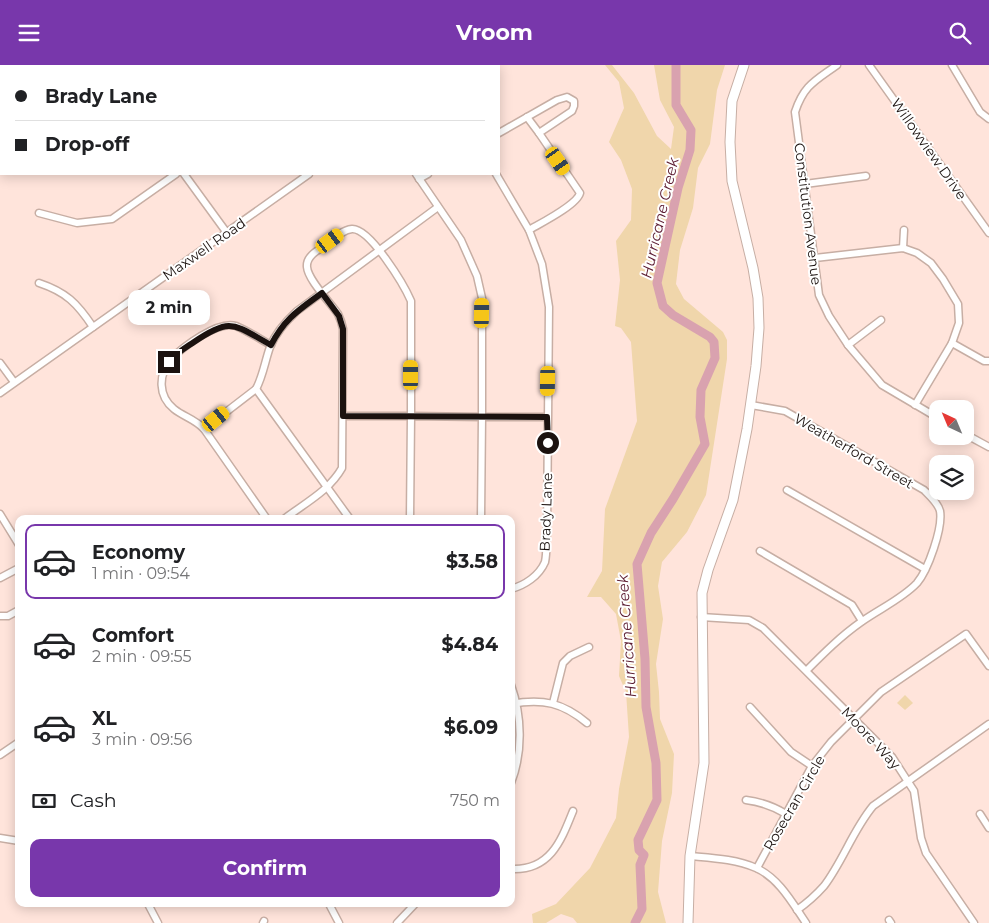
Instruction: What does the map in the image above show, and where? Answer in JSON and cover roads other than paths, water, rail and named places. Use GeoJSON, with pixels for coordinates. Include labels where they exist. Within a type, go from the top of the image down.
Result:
{"type":"FeatureCollection","features":[{"type":"Feature","properties":{"kind":"main road"},"geometry":{"type":"LineString","coordinates":[[688,923],[690,856],[704,763],[702,593],[708,570],[733,500],[751,405],[759,328],[758,298],[732,181],[730,141],[732,101],[744,65]]}},
{"type":"Feature","properties":{"kind":"street","name":"Constitution Avenue"},"geometry":{"type":"LineString","coordinates":[[837,65],[808,86],[800,98],[795,112],[819,295],[829,316],[848,345],[882,385],[929,413]]}},
{"type":"Feature","properties":{"kind":"street","name":"Willowview Drive"},"geometry":{"type":"LineString","coordinates":[[869,65],[989,233]]}},
{"type":"Feature","properties":{"kind":"street"},"geometry":{"type":"LineString","coordinates":[[952,65],[980,112],[989,119]]}},
{"type":"Feature","properties":{"kind":"street"},"geometry":{"type":"LineString","coordinates":[[500,132],[563,97],[571,98],[574,101],[572,111],[539,133]]}},
{"type":"Feature","properties":{"kind":"street"},"geometry":{"type":"LineString","coordinates":[[527,117],[580,193],[580,196],[572,204],[530,230]]}},
{"type":"Feature","properties":{"kind":"street"},"geometry":{"type":"LineString","coordinates":[[39,213],[77,223],[112,219],[175,175]]}},
{"type":"Feature","properties":{"kind":"street"},"geometry":{"type":"LineString","coordinates":[[185,175],[227,233]]}},
{"type":"Feature","properties":{"kind":"street","name":"Maxwell Road"},"geometry":{"type":"LineString","coordinates":[[0,393],[308,175]]}},
{"type":"Feature","properties":{"kind":"street","name":"Brady Lane"},"geometry":{"type":"LineString","coordinates":[[497,175],[530,230],[542,264],[549,307],[545,561],[534,578],[515,588]]}},
{"type":"Feature","properties":{"kind":"street"},"geometry":{"type":"LineString","coordinates":[[418,176],[460,240],[477,275],[482,298],[481,515]]}},
{"type":"Feature","properties":{"kind":"street"},"geometry":{"type":"LineString","coordinates":[[804,184],[866,176]]}},
{"type":"Feature","properties":{"kind":"street"},"geometry":{"type":"LineString","coordinates":[[204,429],[256,389],[261,380],[271,345],[284,323],[297,311],[438,207]]}},
{"type":"Feature","properties":{"kind":"street"},"geometry":{"type":"LineString","coordinates":[[290,515],[327,488],[335,480],[342,468],[343,329],[339,316],[308,273],[307,262],[312,255],[344,231],[353,229],[361,231],[371,240],[405,287],[411,301],[410,515]]}},
{"type":"Feature","properties":{"kind":"street"},"geometry":{"type":"LineString","coordinates":[[903,248],[904,230]]}},
{"type":"Feature","properties":{"kind":"street"},"geometry":{"type":"LineString","coordinates":[[815,258],[903,248],[918,253],[931,263],[943,279],[958,304],[959,323],[952,343],[915,405]]}},
{"type":"Feature","properties":{"kind":"street"},"geometry":{"type":"LineString","coordinates":[[39,283],[55,289],[70,298],[94,327]]}},
{"type":"Feature","properties":{"kind":"street"},"geometry":{"type":"LineString","coordinates":[[848,345],[881,320]]}},
{"type":"Feature","properties":{"kind":"street"},"geometry":{"type":"LineString","coordinates":[[264,515],[204,429],[194,419],[175,410],[166,401],[162,392],[162,375],[166,365],[174,356],[213,329],[222,326],[236,326],[271,345]]}},
{"type":"Feature","properties":{"kind":"street"},"geometry":{"type":"LineString","coordinates":[[952,343],[984,361],[989,361]]}},
{"type":"Feature","properties":{"kind":"street"},"geometry":{"type":"LineString","coordinates":[[0,363],[14,383]]}},
{"type":"Feature","properties":{"kind":"street"},"geometry":{"type":"LineString","coordinates":[[256,389],[347,515]]}},
{"type":"Feature","properties":{"kind":"street","name":"Weatherford Street"},"geometry":{"type":"LineString","coordinates":[[751,405],[785,411],[924,491],[933,498],[940,511],[940,523],[935,549],[917,582],[898,598],[837,640],[807,670]]}},
{"type":"Feature","properties":{"kind":"street"},"geometry":{"type":"LineString","coordinates":[[343,416],[547,417]]}},
{"type":"Feature","properties":{"kind":"street"},"geometry":{"type":"LineString","coordinates":[[974,439],[989,447]]}},
{"type":"Feature","properties":{"kind":"street"},"geometry":{"type":"LineString","coordinates":[[787,490],[925,569]]}},
{"type":"Feature","properties":{"kind":"street"},"geometry":{"type":"LineString","coordinates":[[0,514],[15,538]]}},
{"type":"Feature","properties":{"kind":"street"},"geometry":{"type":"LineString","coordinates":[[760,551],[852,605],[862,621]]}},
{"type":"Feature","properties":{"kind":"street"},"geometry":{"type":"LineString","coordinates":[[1,576],[15,570]]}},
{"type":"Feature","properties":{"kind":"street"},"geometry":{"type":"LineString","coordinates":[[0,616],[8,616],[15,612]]}},
{"type":"Feature","properties":{"kind":"street","name":"Moore Way"},"geometry":{"type":"LineString","coordinates":[[701,617],[749,620],[764,628],[892,757],[914,791],[921,838],[926,853],[974,923]]}},
{"type":"Feature","properties":{"kind":"street","name":"Rosecran Circle"},"geometry":{"type":"LineString","coordinates":[[757,868],[812,766],[831,742],[881,692],[966,634],[989,666]]}},
{"type":"Feature","properties":{"kind":"street"},"geometry":{"type":"LineString","coordinates":[[553,703],[563,663],[570,656],[589,647]]}},
{"type":"Feature","properties":{"kind":"street"},"geometry":{"type":"LineString","coordinates":[[515,703],[541,701],[553,703],[573,711],[587,723]]}},
{"type":"Feature","properties":{"kind":"street"},"geometry":{"type":"LineString","coordinates":[[750,707],[791,751],[812,766]]}},
{"type":"Feature","properties":{"kind":"street"},"geometry":{"type":"LineString","coordinates":[[515,712],[519,748],[515,771]]}},
{"type":"Feature","properties":{"kind":"street"},"geometry":{"type":"LineString","coordinates":[[797,910],[824,886],[864,817],[873,806],[989,724]]}},
{"type":"Feature","properties":{"kind":"street"},"geometry":{"type":"LineString","coordinates":[[0,755],[15,745]]}},
{"type":"Feature","properties":{"kind":"street"},"geometry":{"type":"LineString","coordinates":[[746,800],[766,804],[786,814]]}},
{"type":"Feature","properties":{"kind":"street"},"geometry":{"type":"LineString","coordinates":[[515,869],[531,867],[547,859],[560,842],[573,811]]}},
{"type":"Feature","properties":{"kind":"street"},"geometry":{"type":"LineString","coordinates":[[980,814],[989,828]]}},
{"type":"Feature","properties":{"kind":"street"},"geometry":{"type":"LineString","coordinates":[[0,838],[15,840]]}},
{"type":"Feature","properties":{"kind":"street"},"geometry":{"type":"LineString","coordinates":[[690,856],[737,862],[757,868],[778,884],[806,923]]}},
{"type":"Feature","properties":{"kind":"street"},"geometry":{"type":"LineString","coordinates":[[150,907],[158,923]]}},
{"type":"Feature","properties":{"kind":"street"},"geometry":{"type":"LineString","coordinates":[[331,907],[339,923]]}},
{"type":"Feature","properties":{"kind":"street"},"geometry":{"type":"LineString","coordinates":[[397,923],[412,907]]}},
{"type":"Feature","properties":{"kind":"waterway","name":"Hurricane Creek"},"geometry":{"type":"LineString","coordinates":[[635,923],[642,909],[640,865],[644,855],[639,850],[638,840],[657,800],[656,763],[646,707],[645,659],[637,564],[651,533],[705,444],[700,417],[701,390],[715,358],[714,342],[710,337],[673,315],[663,306],[657,283],[678,188],[690,150],[691,130],[676,105],[676,65]]}}]}
